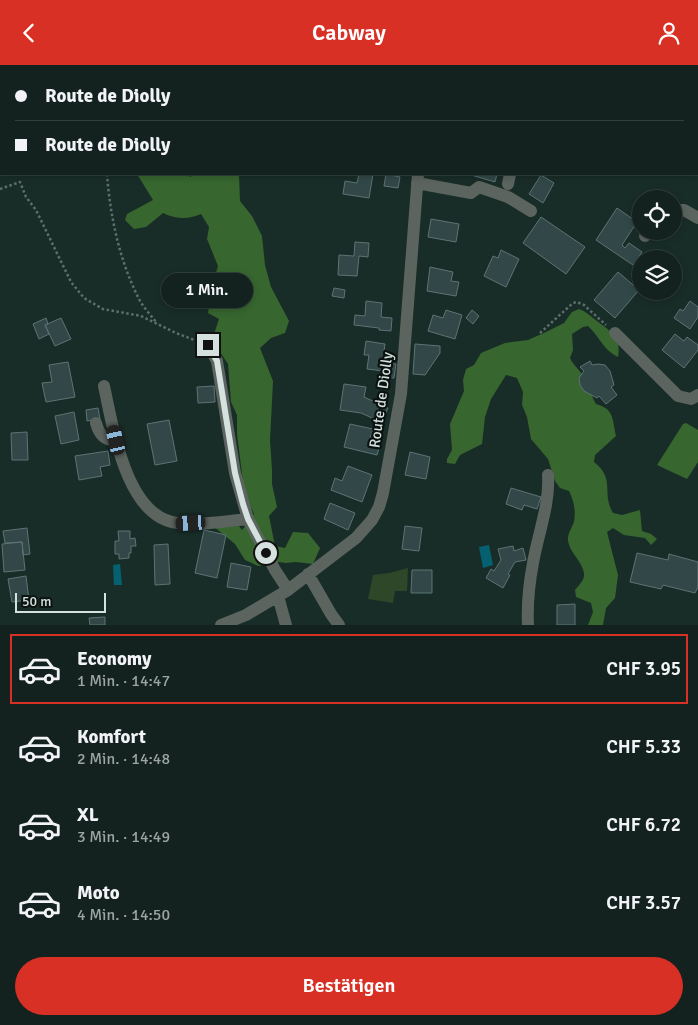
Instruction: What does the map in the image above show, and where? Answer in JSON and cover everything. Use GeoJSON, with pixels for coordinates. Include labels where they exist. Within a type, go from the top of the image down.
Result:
{"type":"FeatureCollection","features":[{"type":"Feature","properties":{"kind":"street"},"geometry":{"type":"LineString","coordinates":[[418,178],[471,193],[479,187],[508,197],[531,211]]}},
{"type":"Feature","properties":{"kind":"street","name":"Route de Diolly"},"geometry":{"type":"LineString","coordinates":[[222,625],[246,615],[283,593],[356,537],[372,520],[379,507],[401,394],[418,178]]}},
{"type":"Feature","properties":{"kind":"street"},"geometry":{"type":"LineString","coordinates":[[682,210],[698,218]]}},
{"type":"Feature","properties":{"kind":"street"},"geometry":{"type":"LineString","coordinates":[[615,333],[678,396],[691,399],[698,395]]}},
{"type":"Feature","properties":{"kind":"street"},"geometry":{"type":"LineString","coordinates":[[208,345],[217,361],[235,473],[248,519],[275,570],[283,593],[286,625]]}},
{"type":"Feature","properties":{"kind":"street"},"geometry":{"type":"LineString","coordinates":[[104,386],[119,452],[132,485],[145,505],[156,515],[177,523],[248,519]]}},
{"type":"Feature","properties":{"kind":"street"},"geometry":{"type":"LineString","coordinates":[[96,423],[98,432],[104,438],[110,441],[116,440]]}},
{"type":"Feature","properties":{"kind":"street"},"geometry":{"type":"LineString","coordinates":[[528,625],[528,603],[533,562],[549,488],[548,475]]}},
{"type":"Feature","properties":{"kind":"street"},"geometry":{"type":"LineString","coordinates":[[308,574],[339,625]]}},
{"type":"Feature","properties":{"kind":"path"},"geometry":{"type":"LineString","coordinates":[[107,175],[108,197],[121,253],[138,298],[157,323]]}},
{"type":"Feature","properties":{"kind":"path"},"geometry":{"type":"LineString","coordinates":[[0,189],[20,182],[26,197],[36,209],[71,282],[84,298],[103,309],[141,316],[176,333],[208,345]]}},
{"type":"Feature","properties":{"kind":"path"},"geometry":{"type":"LineString","coordinates":[[540,333],[573,303],[577,302],[584,305],[615,333]]}},
{"type":"Feature","properties":{"kind":"green space"},"geometry":{"type":"Polygon","coordinates":[[[138,175],[189,175],[190,177],[193,175],[239,175],[240,201],[252,216],[262,236],[265,265],[271,287],[289,321],[285,333],[271,338],[260,348],[273,381],[270,440],[272,484],[277,507],[269,516],[275,546],[285,548],[293,532],[308,533],[320,548],[313,564],[279,562],[258,566],[245,560],[235,544],[213,526],[232,517],[242,530],[254,514],[246,496],[243,482],[237,434],[237,415],[231,402],[228,364],[212,340],[219,319],[208,313],[210,301],[216,304],[215,276],[218,266],[207,239],[209,227],[201,214],[182,218],[172,217],[163,213],[146,227],[134,229],[125,220],[127,214],[153,200],[138,175]]]}},
{"type":"Feature","properties":{"kind":"green space"},"geometry":{"type":"Polygon","coordinates":[[[579,309],[613,334],[619,349],[618,357],[605,347],[588,326],[572,334],[573,350],[570,358],[584,377],[596,404],[610,412],[616,436],[595,455],[594,462],[605,474],[608,499],[613,513],[622,515],[640,510],[642,531],[651,534],[657,539],[651,545],[645,538],[624,535],[613,528],[607,532],[618,575],[615,598],[606,608],[603,625],[588,625],[593,612],[591,603],[576,597],[575,590],[583,580],[584,573],[568,541],[574,522],[573,502],[569,491],[560,488],[555,481],[548,459],[531,439],[527,417],[522,405],[523,392],[517,378],[506,375],[491,399],[485,417],[482,444],[460,455],[455,464],[447,463],[452,450],[450,424],[464,391],[463,380],[466,369],[474,365],[481,353],[505,343],[528,340],[546,332],[564,323],[572,312],[579,309]]]}},
{"type":"Feature","properties":{"kind":"green space"},"geometry":{"type":"Polygon","coordinates":[[[686,423],[698,430],[698,462],[687,479],[657,465],[683,424],[686,423]]]}},
{"type":"Feature","properties":{"kind":"green space"},"geometry":{"type":"Polygon","coordinates":[[[408,568],[407,591],[395,591],[393,603],[368,599],[373,575],[408,568]]]}},
{"type":"Feature","properties":{"kind":"water"},"geometry":{"type":"Polygon","coordinates":[[[489,545],[493,565],[483,568],[479,547],[489,545]]]}},
{"type":"Feature","properties":{"kind":"water"},"geometry":{"type":"Polygon","coordinates":[[[120,564],[122,585],[114,585],[113,565],[120,564]]]}},
{"type":"Feature","properties":{"kind":"building"},"geometry":{"type":"Polygon","coordinates":[[[359,175],[373,175],[369,198],[343,194],[345,181],[357,183],[359,175]]]}},
{"type":"Feature","properties":{"kind":"building"},"geometry":{"type":"Polygon","coordinates":[[[386,175],[400,177],[398,188],[384,186],[386,175]]]}},
{"type":"Feature","properties":{"kind":"building"},"geometry":{"type":"Polygon","coordinates":[[[471,175],[497,175],[495,182],[471,175]]]}},
{"type":"Feature","properties":{"kind":"building"},"geometry":{"type":"Polygon","coordinates":[[[541,175],[554,183],[543,203],[529,194],[541,175]]]}},
{"type":"Feature","properties":{"kind":"building"},"geometry":{"type":"Polygon","coordinates":[[[617,208],[632,218],[632,230],[622,245],[625,248],[629,243],[639,250],[632,250],[632,264],[596,240],[617,208]]]}},
{"type":"Feature","properties":{"kind":"building"},"geometry":{"type":"Polygon","coordinates":[[[541,217],[585,247],[566,274],[523,243],[541,217]]]}},
{"type":"Feature","properties":{"kind":"building"},"geometry":{"type":"Polygon","coordinates":[[[431,219],[459,224],[456,242],[428,237],[431,219]]]}},
{"type":"Feature","properties":{"kind":"building"},"geometry":{"type":"Polygon","coordinates":[[[355,242],[369,243],[368,257],[359,256],[357,276],[338,275],[339,255],[354,256],[355,242]]]}},
{"type":"Feature","properties":{"kind":"building"},"geometry":{"type":"Polygon","coordinates":[[[501,250],[519,259],[506,287],[484,276],[493,256],[498,258],[501,250]]]}},
{"type":"Feature","properties":{"kind":"building"},"geometry":{"type":"Polygon","coordinates":[[[430,267],[453,272],[451,281],[459,282],[456,296],[427,291],[430,267]]]}},
{"type":"Feature","properties":{"kind":"building"},"geometry":{"type":"Polygon","coordinates":[[[618,272],[632,284],[632,298],[615,318],[594,300],[618,272]]]}},
{"type":"Feature","properties":{"kind":"building"},"geometry":{"type":"Polygon","coordinates":[[[334,288],[345,290],[344,298],[332,296],[334,288]]]}},
{"type":"Feature","properties":{"kind":"building"},"geometry":{"type":"Polygon","coordinates":[[[366,301],[382,303],[381,317],[392,318],[391,331],[354,325],[355,315],[365,316],[366,301]]]}},
{"type":"Feature","properties":{"kind":"building"},"geometry":{"type":"Polygon","coordinates":[[[690,301],[698,307],[698,317],[690,329],[674,318],[680,309],[683,311],[690,301]]]}},
{"type":"Feature","properties":{"kind":"building"},"geometry":{"type":"Polygon","coordinates":[[[446,310],[462,315],[455,339],[428,331],[433,315],[443,318],[446,310]]]}},
{"type":"Feature","properties":{"kind":"building"},"geometry":{"type":"Polygon","coordinates":[[[472,310],[479,316],[473,324],[466,318],[472,310]]]}},
{"type":"Feature","properties":{"kind":"building"},"geometry":{"type":"Polygon","coordinates":[[[46,318],[48,324],[45,325],[49,334],[39,339],[33,324],[46,318]]]}},
{"type":"Feature","properties":{"kind":"building"},"geometry":{"type":"Polygon","coordinates":[[[61,318],[71,339],[55,346],[45,325],[61,318]]]}},
{"type":"Feature","properties":{"kind":"building"},"geometry":{"type":"Polygon","coordinates":[[[675,334],[684,341],[687,337],[698,345],[698,350],[684,368],[662,350],[675,334]]]}},
{"type":"Feature","properties":{"kind":"building"},"geometry":{"type":"Polygon","coordinates":[[[366,341],[385,344],[384,351],[387,352],[384,371],[367,369],[369,355],[364,355],[366,341]]]}},
{"type":"Feature","properties":{"kind":"building"},"geometry":{"type":"Polygon","coordinates":[[[415,344],[440,346],[440,353],[425,375],[413,374],[415,344]]]}},
{"type":"Feature","properties":{"kind":"building"},"geometry":{"type":"Polygon","coordinates":[[[590,361],[592,365],[605,365],[610,371],[614,385],[611,387],[617,395],[606,404],[599,396],[597,398],[584,391],[580,385],[579,378],[584,371],[580,367],[590,361]]]}},
{"type":"Feature","properties":{"kind":"building"},"geometry":{"type":"Polygon","coordinates":[[[68,362],[75,397],[46,402],[42,383],[52,382],[49,365],[68,362]]]}},
{"type":"Feature","properties":{"kind":"building"},"geometry":{"type":"Polygon","coordinates":[[[385,363],[396,364],[394,378],[383,377],[385,363]]]}},
{"type":"Feature","properties":{"kind":"building"},"geometry":{"type":"Polygon","coordinates":[[[344,384],[366,387],[364,397],[388,408],[381,422],[361,413],[340,410],[344,384]]]}},
{"type":"Feature","properties":{"kind":"building"},"geometry":{"type":"Polygon","coordinates":[[[214,386],[215,402],[198,403],[197,387],[214,386]]]}},
{"type":"Feature","properties":{"kind":"building"},"geometry":{"type":"Polygon","coordinates":[[[98,408],[100,419],[87,421],[86,410],[98,408]]]}},
{"type":"Feature","properties":{"kind":"building"},"geometry":{"type":"Polygon","coordinates":[[[74,412],[79,440],[61,444],[55,416],[74,412]]]}},
{"type":"Feature","properties":{"kind":"building"},"geometry":{"type":"Polygon","coordinates":[[[169,420],[177,461],[155,465],[147,424],[169,420]]]}},
{"type":"Feature","properties":{"kind":"building"},"geometry":{"type":"Polygon","coordinates":[[[350,424],[373,429],[369,442],[380,445],[377,455],[344,447],[350,424]]]}},
{"type":"Feature","properties":{"kind":"building"},"geometry":{"type":"Polygon","coordinates":[[[27,432],[28,460],[12,460],[11,433],[27,432]]]}},
{"type":"Feature","properties":{"kind":"building"},"geometry":{"type":"Polygon","coordinates":[[[108,451],[110,465],[100,467],[102,476],[79,480],[75,456],[108,451]]]}},
{"type":"Feature","properties":{"kind":"building"},"geometry":{"type":"Polygon","coordinates":[[[410,452],[430,457],[426,479],[405,475],[410,452]]]}},
{"type":"Feature","properties":{"kind":"building"},"geometry":{"type":"Polygon","coordinates":[[[348,466],[372,475],[362,502],[331,490],[335,478],[342,481],[348,466]]]}},
{"type":"Feature","properties":{"kind":"building"},"geometry":{"type":"Polygon","coordinates":[[[511,488],[541,497],[537,509],[524,505],[522,510],[506,504],[511,488]]]}},
{"type":"Feature","properties":{"kind":"building"},"geometry":{"type":"Polygon","coordinates":[[[330,503],[355,513],[348,530],[324,519],[330,503]]]}},
{"type":"Feature","properties":{"kind":"building"},"geometry":{"type":"Polygon","coordinates":[[[405,526],[422,528],[419,551],[402,549],[405,526]]]}},
{"type":"Feature","properties":{"kind":"building"},"geometry":{"type":"Polygon","coordinates":[[[27,528],[30,554],[23,555],[22,542],[5,543],[3,531],[27,528]]]}},
{"type":"Feature","properties":{"kind":"building"},"geometry":{"type":"Polygon","coordinates":[[[204,530],[226,535],[217,578],[195,573],[204,530]]]}},
{"type":"Feature","properties":{"kind":"building"},"geometry":{"type":"Polygon","coordinates":[[[118,531],[130,531],[130,539],[135,538],[136,546],[131,546],[129,558],[119,559],[119,554],[115,554],[115,541],[119,541],[118,531]]]}},
{"type":"Feature","properties":{"kind":"building"},"geometry":{"type":"Polygon","coordinates":[[[22,542],[25,570],[4,572],[2,544],[22,542]]]}},
{"type":"Feature","properties":{"kind":"building"},"geometry":{"type":"Polygon","coordinates":[[[168,544],[170,584],[155,585],[154,545],[168,544]]]}},
{"type":"Feature","properties":{"kind":"building"},"geometry":{"type":"Polygon","coordinates":[[[513,546],[514,551],[523,548],[526,560],[515,562],[503,588],[486,578],[491,569],[494,571],[501,560],[498,549],[513,546]]]}},
{"type":"Feature","properties":{"kind":"building"},"geometry":{"type":"Polygon","coordinates":[[[637,553],[668,560],[669,554],[698,562],[698,587],[695,593],[663,585],[661,589],[630,582],[637,553]]]}},
{"type":"Feature","properties":{"kind":"building"},"geometry":{"type":"Polygon","coordinates":[[[231,563],[251,567],[247,590],[227,587],[231,563]]]}},
{"type":"Feature","properties":{"kind":"building"},"geometry":{"type":"Polygon","coordinates":[[[412,570],[432,570],[432,593],[411,593],[412,570]]]}},
{"type":"Feature","properties":{"kind":"building"},"geometry":{"type":"Polygon","coordinates":[[[26,576],[29,600],[12,602],[8,579],[26,576]]]}},
{"type":"Feature","properties":{"kind":"building"},"geometry":{"type":"Polygon","coordinates":[[[575,604],[575,625],[557,625],[557,605],[575,604]]]}},
{"type":"Feature","properties":{"kind":"building"},"geometry":{"type":"Polygon","coordinates":[[[105,617],[105,625],[90,625],[89,618],[105,617]]]}},
{"type":"Feature","properties":{"kind":"route"},"geometry":{"type":"LineString","coordinates":[[208,345],[217,361],[235,473],[243,504],[248,519],[266,553]]}}]}
